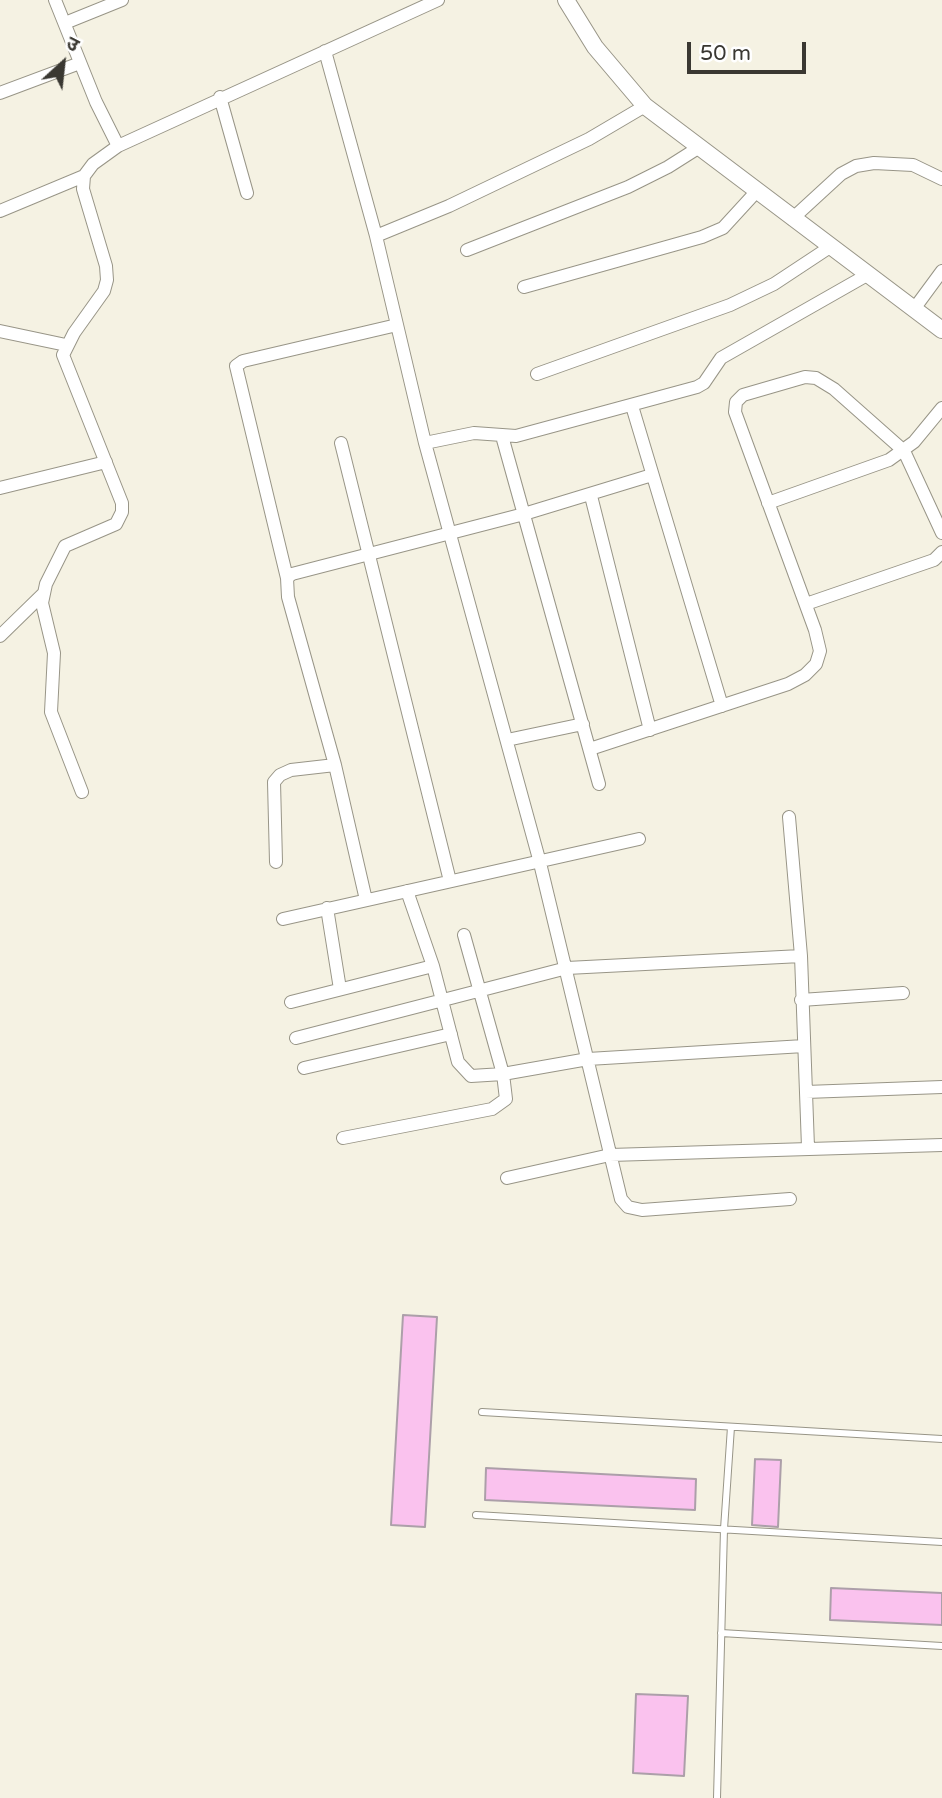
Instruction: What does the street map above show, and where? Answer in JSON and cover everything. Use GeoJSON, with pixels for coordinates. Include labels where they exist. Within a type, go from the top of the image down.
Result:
{"type":"FeatureCollection","features":[{"type":"Feature","properties":{"kind":"street"},"geometry":{"type":"LineString","coordinates":[[55,0],[118,146]]}},
{"type":"Feature","properties":{"kind":"street"},"geometry":{"type":"LineString","coordinates":[[65,23],[122,0]]}},
{"type":"Feature","properties":{"kind":"street"},"geometry":{"type":"LineString","coordinates":[[0,211],[84,176],[93,164],[118,146],[220,97],[438,0]]}},
{"type":"Feature","properties":{"kind":"street"},"geometry":{"type":"LineString","coordinates":[[566,0],[595,47],[645,106],[942,330]]}},
{"type":"Feature","properties":{"kind":"street"},"geometry":{"type":"LineString","coordinates":[[325,51],[376,236],[425,443],[539,859],[621,1199],[628,1207],[642,1210],[790,1199]]}},
{"type":"Feature","properties":{"kind":"street"},"geometry":{"type":"LineString","coordinates":[[0,93],[80,63]]}},
{"type":"Feature","properties":{"kind":"street"},"geometry":{"type":"LineString","coordinates":[[220,97],[247,192]]}},
{"type":"Feature","properties":{"kind":"street"},"geometry":{"type":"LineString","coordinates":[[376,236],[449,206],[589,139],[645,106]]}},
{"type":"Feature","properties":{"kind":"street"},"geometry":{"type":"LineString","coordinates":[[467,250],[628,187],[698,148]]}},
{"type":"Feature","properties":{"kind":"street"},"geometry":{"type":"LineString","coordinates":[[792,219],[841,174],[856,166],[874,163],[913,165],[942,179]]}},
{"type":"Feature","properties":{"kind":"street"},"geometry":{"type":"LineString","coordinates":[[0,636],[43,594],[65,546],[120,520],[122,503],[64,364],[66,345],[104,291],[107,280],[106,266],[83,189],[84,176]]}},
{"type":"Feature","properties":{"kind":"street"},"geometry":{"type":"LineString","coordinates":[[524,287],[702,237],[723,228],[756,192]]}},
{"type":"Feature","properties":{"kind":"street"},"geometry":{"type":"LineString","coordinates":[[537,374],[730,305],[774,284],[830,247]]}},
{"type":"Feature","properties":{"kind":"street"},"geometry":{"type":"LineString","coordinates":[[914,309],[942,271]]}},
{"type":"Feature","properties":{"kind":"street"},"geometry":{"type":"LineString","coordinates":[[425,443],[474,433],[516,436],[696,387],[704,383],[721,358],[867,275]]}},
{"type":"Feature","properties":{"kind":"street"},"geometry":{"type":"LineString","coordinates":[[366,900],[335,765],[288,597],[287,579],[236,366],[243,361],[397,325]]}},
{"type":"Feature","properties":{"kind":"street"},"geometry":{"type":"LineString","coordinates":[[0,331],[66,345]]}},
{"type":"Feature","properties":{"kind":"street"},"geometry":{"type":"LineString","coordinates":[[590,749],[788,684],[805,675],[816,664],[820,651],[806,604],[735,412],[736,402],[752,390],[795,379],[816,378],[834,389],[904,451],[942,533]]}},
{"type":"Feature","properties":{"kind":"street"},"geometry":{"type":"LineString","coordinates":[[632,406],[722,706]]}},
{"type":"Feature","properties":{"kind":"street"},"geometry":{"type":"LineString","coordinates":[[768,503],[889,460],[904,451],[942,408]]}},
{"type":"Feature","properties":{"kind":"street"},"geometry":{"type":"LineString","coordinates":[[502,436],[599,784]]}},
{"type":"Feature","properties":{"kind":"street"},"geometry":{"type":"LineString","coordinates":[[341,443],[450,881]]}},
{"type":"Feature","properties":{"kind":"street"},"geometry":{"type":"LineString","coordinates":[[0,488],[106,462]]}},
{"type":"Feature","properties":{"kind":"street"},"geometry":{"type":"LineString","coordinates":[[287,579],[292,574],[590,496],[652,475]]}},
{"type":"Feature","properties":{"kind":"street"},"geometry":{"type":"LineString","coordinates":[[590,496],[650,730]]}},
{"type":"Feature","properties":{"kind":"street"},"geometry":{"type":"LineString","coordinates":[[806,604],[934,560],[942,552]]}},
{"type":"Feature","properties":{"kind":"street"},"geometry":{"type":"LineString","coordinates":[[43,594],[54,653],[51,712],[82,792]]}},
{"type":"Feature","properties":{"kind":"street"},"geometry":{"type":"LineString","coordinates":[[507,740],[583,724]]}},
{"type":"Feature","properties":{"kind":"street"},"geometry":{"type":"LineString","coordinates":[[276,862],[274,782],[279,775],[291,770],[335,765]]}},
{"type":"Feature","properties":{"kind":"street"},"geometry":{"type":"LineString","coordinates":[[789,817],[801,956],[808,1147]]}},
{"type":"Feature","properties":{"kind":"street"},"geometry":{"type":"LineString","coordinates":[[283,919],[539,859],[639,839]]}},
{"type":"Feature","properties":{"kind":"street"},"geometry":{"type":"LineString","coordinates":[[407,891],[433,966],[458,1062],[471,1076],[503,1074],[588,1059],[803,1046]]}},
{"type":"Feature","properties":{"kind":"street"},"geometry":{"type":"LineString","coordinates":[[327,908],[340,989]]}},
{"type":"Feature","properties":{"kind":"street"},"geometry":{"type":"LineString","coordinates":[[343,1138],[492,1109],[506,1099],[503,1074],[464,935]]}},
{"type":"Feature","properties":{"kind":"street"},"geometry":{"type":"LineString","coordinates":[[296,1038],[567,968],[801,956]]}},
{"type":"Feature","properties":{"kind":"street"},"geometry":{"type":"LineString","coordinates":[[290,1002],[433,966]]}},
{"type":"Feature","properties":{"kind":"street"},"geometry":{"type":"LineString","coordinates":[[801,1000],[903,993]]}},
{"type":"Feature","properties":{"kind":"street"},"geometry":{"type":"LineString","coordinates":[[304,1068],[451,1034]]}},
{"type":"Feature","properties":{"kind":"street"},"geometry":{"type":"LineString","coordinates":[[806,1092],[942,1087]]}},
{"type":"Feature","properties":{"kind":"street"},"geometry":{"type":"LineString","coordinates":[[507,1178],[610,1155],[942,1145]]}},
{"type":"Feature","properties":{"kind":"lane"},"geometry":{"type":"LineString","coordinates":[[482,1412],[942,1439]]}},
{"type":"Feature","properties":{"kind":"lane"},"geometry":{"type":"LineString","coordinates":[[717,1798],[724,1529],[731,1427]]}},
{"type":"Feature","properties":{"kind":"lane"},"geometry":{"type":"LineString","coordinates":[[475,1515],[942,1542]]}},
{"type":"Feature","properties":{"kind":"lane"},"geometry":{"type":"LineString","coordinates":[[721,1633],[942,1646]]}},
{"type":"Feature","properties":{"kind":"building"},"geometry":{"type":"Polygon","coordinates":[[[403,1315],[437,1317],[425,1527],[391,1525],[403,1315]]]}},
{"type":"Feature","properties":{"kind":"building"},"geometry":{"type":"Polygon","coordinates":[[[755,1459],[781,1460],[778,1527],[752,1525],[755,1459]]]}},
{"type":"Feature","properties":{"kind":"building"},"geometry":{"type":"Polygon","coordinates":[[[486,1468],[696,1479],[695,1510],[485,1500],[486,1468]]]}},
{"type":"Feature","properties":{"kind":"building"},"geometry":{"type":"Polygon","coordinates":[[[831,1588],[942,1593],[942,1625],[830,1620],[831,1588]]]}},
{"type":"Feature","properties":{"kind":"building"},"geometry":{"type":"Polygon","coordinates":[[[636,1694],[688,1696],[684,1776],[633,1773],[636,1694]]]}}]}
